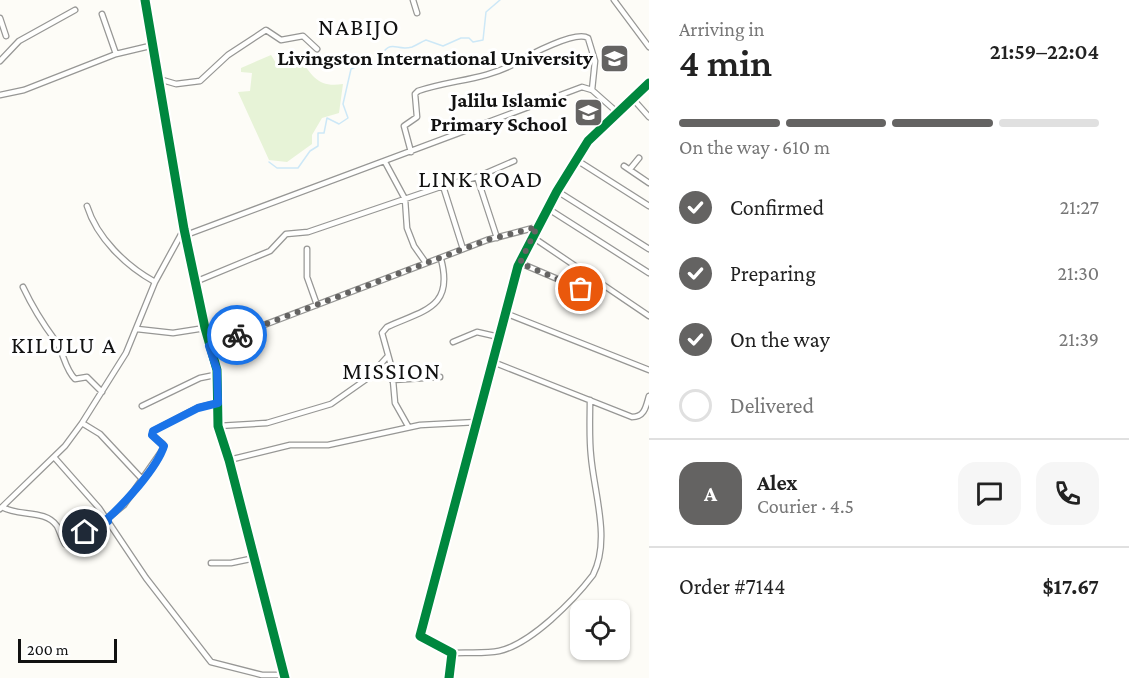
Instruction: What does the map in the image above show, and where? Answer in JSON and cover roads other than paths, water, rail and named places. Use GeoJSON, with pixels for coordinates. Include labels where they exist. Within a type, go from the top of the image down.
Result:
{"type":"FeatureCollection","features":[{"type":"Feature","properties":{"kind":"street"},"geometry":{"type":"LineString","coordinates":[[54,457],[108,520],[146,578],[211,662],[262,675],[285,677],[230,460],[218,426],[215,375],[184,229],[145,0]]}},
{"type":"Feature","properties":{"kind":"street"},"geometry":{"type":"LineString","coordinates":[[413,0],[417,13]]}},
{"type":"Feature","properties":{"kind":"street"},"geometry":{"type":"LineString","coordinates":[[614,0],[649,47]]}},
{"type":"Feature","properties":{"kind":"street"},"geometry":{"type":"LineString","coordinates":[[0,62],[19,41],[75,10]]}},
{"type":"Feature","properties":{"kind":"street"},"geometry":{"type":"LineString","coordinates":[[102,14],[116,54]]}},
{"type":"Feature","properties":{"kind":"street"},"geometry":{"type":"LineString","coordinates":[[0,18],[6,36]]}},
{"type":"Feature","properties":{"kind":"street"},"geometry":{"type":"LineString","coordinates":[[159,79],[176,84],[200,81],[228,55],[266,30],[281,40],[303,36],[317,49]]}},
{"type":"Feature","properties":{"kind":"street"},"geometry":{"type":"LineString","coordinates":[[411,152],[404,126],[417,117],[415,94],[418,91],[482,76],[563,41],[579,36],[588,39],[595,61],[592,90]]}},
{"type":"Feature","properties":{"kind":"street"},"geometry":{"type":"LineString","coordinates":[[0,95],[24,90],[116,54],[154,45]]}},
{"type":"Feature","properties":{"kind":"street"},"geometry":{"type":"LineString","coordinates":[[590,400],[591,455],[600,530],[597,566],[593,575],[538,630],[499,651],[452,653],[420,636],[505,313],[531,236],[575,159],[588,141],[649,83]]}},
{"type":"Feature","properties":{"kind":"street"},"geometry":{"type":"LineString","coordinates":[[186,235],[582,87],[592,90],[618,113]]}},
{"type":"Feature","properties":{"kind":"street"},"geometry":{"type":"LineString","coordinates":[[633,99],[649,117]]}},
{"type":"Feature","properties":{"kind":"street"},"geometry":{"type":"LineString","coordinates":[[630,169],[639,158]]}},
{"type":"Feature","properties":{"kind":"street"},"geometry":{"type":"LineString","coordinates":[[575,159],[647,205],[649,197]]}},
{"type":"Feature","properties":{"kind":"street"},"geometry":{"type":"LineString","coordinates":[[195,282],[270,251],[286,234],[308,232],[443,186],[477,177],[514,161]]}},
{"type":"Feature","properties":{"kind":"street"},"geometry":{"type":"LineString","coordinates":[[385,162],[405,199],[407,228],[417,251],[426,263]]}},
{"type":"Feature","properties":{"kind":"street"},"geometry":{"type":"LineString","coordinates":[[624,166],[649,183]]}},
{"type":"Feature","properties":{"kind":"street"},"geometry":{"type":"LineString","coordinates":[[477,177],[497,238]]}},
{"type":"Feature","properties":{"kind":"street"},"geometry":{"type":"LineString","coordinates":[[443,186],[464,249]]}},
{"type":"Feature","properties":{"kind":"street"},"geometry":{"type":"LineString","coordinates":[[557,191],[649,249]]}},
{"type":"Feature","properties":{"kind":"street"},"geometry":{"type":"LineString","coordinates":[[87,206],[95,226],[128,264],[155,282]]}},
{"type":"Feature","properties":{"kind":"street"},"geometry":{"type":"LineString","coordinates":[[547,208],[649,273]]}},
{"type":"Feature","properties":{"kind":"street"},"geometry":{"type":"LineString","coordinates":[[209,346],[464,249],[537,227]]}},
{"type":"Feature","properties":{"kind":"street"},"geometry":{"type":"LineString","coordinates":[[184,229],[155,282],[126,354],[82,423],[54,457],[1,508],[19,515],[47,518],[57,527],[66,544],[94,524],[108,520],[124,505],[163,449],[163,444],[152,435],[153,431],[198,408],[218,403]]}},
{"type":"Feature","properties":{"kind":"street"},"geometry":{"type":"LineString","coordinates":[[531,236],[649,316]]}},
{"type":"Feature","properties":{"kind":"street"},"geometry":{"type":"LineString","coordinates":[[307,249],[307,277],[317,305]]}},
{"type":"Feature","properties":{"kind":"street"},"geometry":{"type":"LineString","coordinates":[[408,426],[396,407],[384,330],[432,307],[443,290],[446,277],[441,259]]}},
{"type":"Feature","properties":{"kind":"street"},"geometry":{"type":"LineString","coordinates":[[520,263],[581,289]]}},
{"type":"Feature","properties":{"kind":"street"},"geometry":{"type":"LineString","coordinates":[[23,287],[46,331],[57,343],[69,373],[75,379],[87,377],[102,392]]}},
{"type":"Feature","properties":{"kind":"street"},"geometry":{"type":"LineString","coordinates":[[505,313],[649,370]]}},
{"type":"Feature","properties":{"kind":"street"},"geometry":{"type":"LineString","coordinates":[[137,328],[173,333],[205,328]]}},
{"type":"Feature","properties":{"kind":"street"},"geometry":{"type":"LineString","coordinates":[[453,342],[477,332],[499,337]]}},
{"type":"Feature","properties":{"kind":"street"},"geometry":{"type":"LineString","coordinates":[[218,426],[267,423],[331,404],[368,378],[387,357]]}},
{"type":"Feature","properties":{"kind":"street"},"geometry":{"type":"LineString","coordinates":[[493,362],[632,417],[639,416],[648,409],[649,396]]}},
{"type":"Feature","properties":{"kind":"street"},"geometry":{"type":"LineString","coordinates":[[142,406],[200,378],[215,375]]}},
{"type":"Feature","properties":{"kind":"street"},"geometry":{"type":"LineString","coordinates":[[392,380],[440,377]]}},
{"type":"Feature","properties":{"kind":"street"},"geometry":{"type":"LineString","coordinates":[[230,460],[290,445],[328,445],[346,442],[408,426],[477,422]]}},
{"type":"Feature","properties":{"kind":"street"},"geometry":{"type":"LineString","coordinates":[[82,423],[100,434],[142,479]]}},
{"type":"Feature","properties":{"kind":"street"},"geometry":{"type":"LineString","coordinates":[[211,563],[231,564],[255,558]]}},
{"type":"Feature","properties":{"kind":"street"},"geometry":{"type":"LineString","coordinates":[[449,678],[452,653]]}},
{"type":"Feature","properties":{"kind":"waterway"},"geometry":{"type":"LineString","coordinates":[[269,162],[277,168],[298,168],[310,151],[318,146],[318,133],[324,133],[327,118],[339,124],[348,118],[343,104],[351,69],[376,63],[381,54],[393,46],[412,47],[426,40],[443,46],[461,38],[469,38],[473,42],[483,40],[486,12],[500,0]]}},
{"type":"Feature","properties":{"kind":"place","name":"Livingston International University"},"geometry":{"type":"Point","coordinates":[614,58]}},
{"type":"Feature","properties":{"kind":"place","name":"Jalilu Islamic Primary School"},"geometry":{"type":"Point","coordinates":[588,112]}},
{"type":"Feature","properties":{"kind":"district","name":"NABIJO"},"geometry":{"type":"Point","coordinates":[359,27]}},
{"type":"Feature","properties":{"kind":"district","name":"LINK ROAD"},"geometry":{"type":"Point","coordinates":[481,179]}},
{"type":"Feature","properties":{"kind":"district","name":"KILULU A"},"geometry":{"type":"Point","coordinates":[64,345]}},
{"type":"Feature","properties":{"kind":"district","name":"MISSION"},"geometry":{"type":"Point","coordinates":[392,371]}}]}
